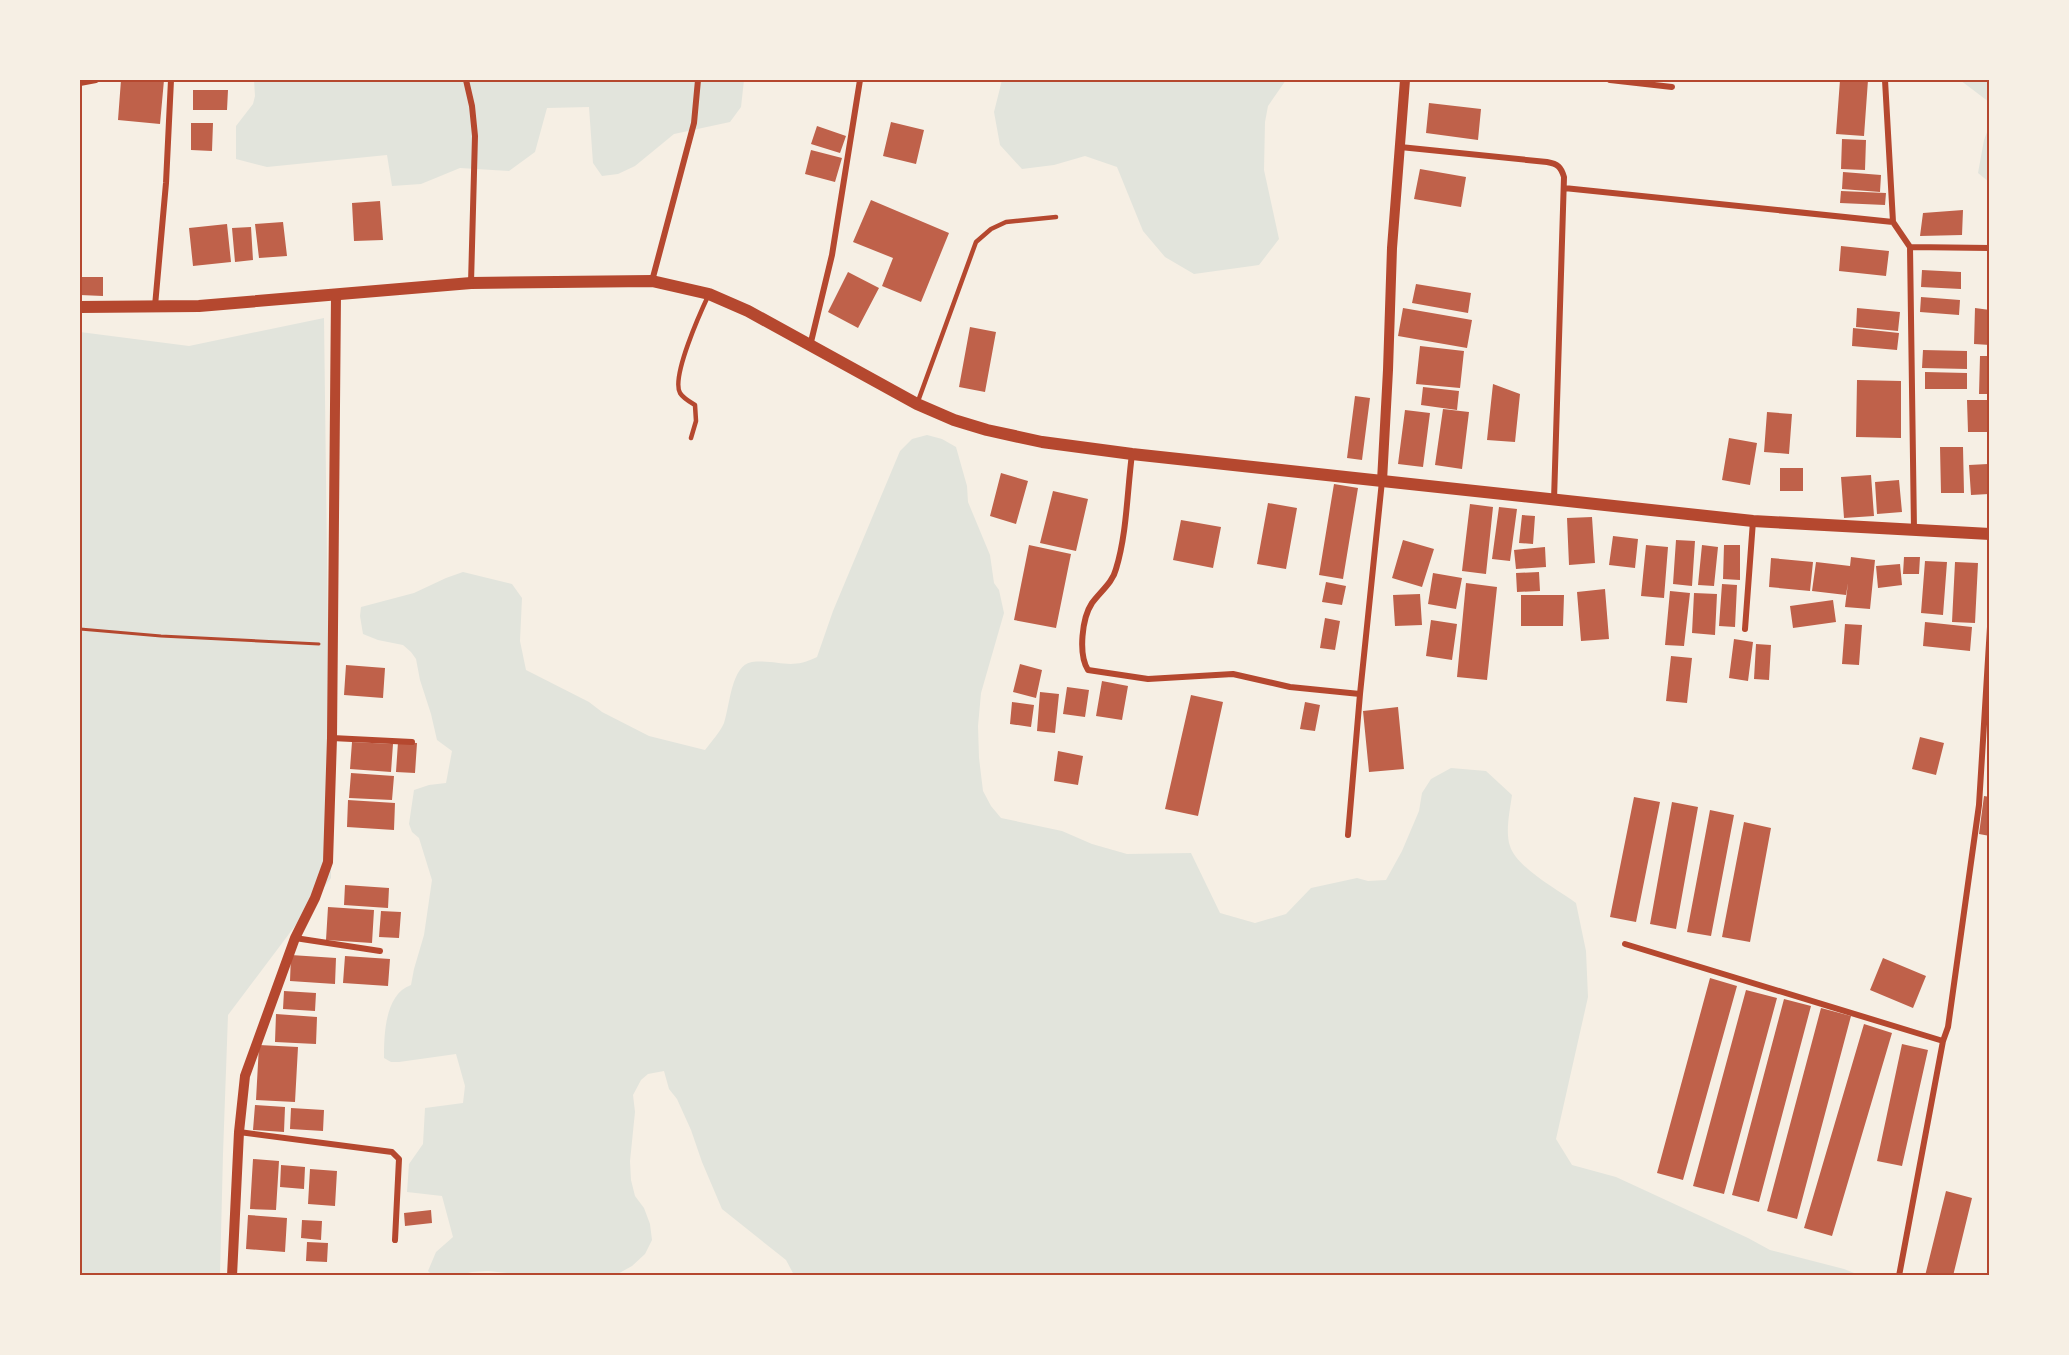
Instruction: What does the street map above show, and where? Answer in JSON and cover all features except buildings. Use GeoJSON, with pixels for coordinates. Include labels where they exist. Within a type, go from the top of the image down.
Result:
{"type":"FeatureCollection","features":[{"type":"Feature","properties":{"kind":"main road"},"geometry":{"type":"LineString","coordinates":[[80,308],[199,306],[471,283],[652,280],[709,294],[748,311],[917,404],[954,420],[1042,442],[1132,454],[1753,521],[1989,534]]}},
{"type":"Feature","properties":{"kind":"street"},"geometry":{"type":"LineString","coordinates":[[80,83],[96,80]]}},
{"type":"Feature","properties":{"kind":"street"},"geometry":{"type":"LineString","coordinates":[[155,307],[166,183],[171,80]]}},
{"type":"Feature","properties":{"kind":"street"},"geometry":{"type":"LineString","coordinates":[[466,80],[475,136],[471,283]]}},
{"type":"Feature","properties":{"kind":"street"},"geometry":{"type":"LineString","coordinates":[[652,280],[694,123],[698,80]]}},
{"type":"Feature","properties":{"kind":"street"},"geometry":{"type":"LineString","coordinates":[[810,346],[832,255],[860,80]]}},
{"type":"Feature","properties":{"kind":"street"},"geometry":{"type":"LineString","coordinates":[[1348,835],[1382,481],[1392,248],[1405,80]]}},
{"type":"Feature","properties":{"kind":"street"},"geometry":{"type":"LineString","coordinates":[[1610,80],[1672,87]]}},
{"type":"Feature","properties":{"kind":"street"},"geometry":{"type":"LineString","coordinates":[[1885,80],[1893,222],[1910,247],[1914,531]]}},
{"type":"Feature","properties":{"kind":"street"},"geometry":{"type":"LineString","coordinates":[[1399,147],[1553,163],[1562,170],[1564,188],[1554,500]]}},
{"type":"Feature","properties":{"kind":"street"},"geometry":{"type":"LineString","coordinates":[[1564,188],[1893,222]]}},
{"type":"Feature","properties":{"kind":"street"},"geometry":{"type":"LineString","coordinates":[[1910,247],[1989,248]]}},
{"type":"Feature","properties":{"kind":"street"},"geometry":{"type":"LineString","coordinates":[[232,1275],[239,1132],[247,1067],[296,938],[315,898],[328,862],[332,738],[336,295]]}},
{"type":"Feature","properties":{"kind":"street"},"geometry":{"type":"LineString","coordinates":[[1132,454],[1116,572],[1091,605],[1083,633],[1083,652],[1088,670],[1148,679],[1233,674],[1290,687],[1360,694]]}},
{"type":"Feature","properties":{"kind":"street"},"geometry":{"type":"LineString","coordinates":[[1745,629],[1753,521]]}},
{"type":"Feature","properties":{"kind":"street"},"geometry":{"type":"LineString","coordinates":[[1899,1275],[1942,1041],[1948,1027],[1979,805],[1989,627]]}},
{"type":"Feature","properties":{"kind":"street"},"geometry":{"type":"LineString","coordinates":[[332,738],[412,742]]}},
{"type":"Feature","properties":{"kind":"street"},"geometry":{"type":"LineString","coordinates":[[296,938],[380,951]]}},
{"type":"Feature","properties":{"kind":"street"},"geometry":{"type":"LineString","coordinates":[[1625,944],[1942,1041]]}},
{"type":"Feature","properties":{"kind":"street"},"geometry":{"type":"LineString","coordinates":[[239,1132],[392,1152],[399,1159],[395,1240]]}},
{"type":"Feature","properties":{"kind":"lane"},"geometry":{"type":"LineString","coordinates":[[917,404],[976,242],[991,229],[1006,222],[1056,217]]}},
{"type":"Feature","properties":{"kind":"lane"},"geometry":{"type":"LineString","coordinates":[[691,438],[696,421],[694,405],[680,393],[678,386],[687,344],[709,294]]}},
{"type":"Feature","properties":{"kind":"path"},"geometry":{"type":"LineString","coordinates":[[80,629],[332,645]]}},
{"type":"Feature","properties":{"kind":"shaded area"},"geometry":{"type":"Polygon","coordinates":[[[254,80],[744,80],[741,107],[730,122],[674,134],[635,166],[618,174],[602,176],[593,163],[589,107],[547,108],[535,152],[509,171],[460,168],[421,184],[392,186],[387,155],[267,167],[236,159],[236,126],[253,104],[254,80]]]}},
{"type":"Feature","properties":{"kind":"shaded area"},"geometry":{"type":"Polygon","coordinates":[[[1002,80],[1286,80],[1268,106],[1265,122],[1264,170],[1279,239],[1259,265],[1194,274],[1165,257],[1143,231],[1117,167],[1085,156],[1054,165],[1022,169],[1000,145],[994,112],[1002,80]]]}},
{"type":"Feature","properties":{"kind":"shaded area"},"geometry":{"type":"Polygon","coordinates":[[[1960,80],[1989,80],[1989,102],[1960,80]]]}},
{"type":"Feature","properties":{"kind":"shaded area"},"geometry":{"type":"Polygon","coordinates":[[[1989,127],[1989,182],[1978,173],[1984,140],[1989,127]]]}},
{"type":"Feature","properties":{"kind":"shaded area"},"geometry":{"type":"Polygon","coordinates":[[[324,318],[331,878],[228,1015],[220,1275],[80,1276],[80,332],[189,346],[324,318]]]}},
{"type":"Feature","properties":{"kind":"shaded area"},"geometry":{"type":"Polygon","coordinates":[[[927,435],[942,439],[956,447],[967,486],[968,502],[990,555],[994,583],[999,590],[1004,613],[981,693],[978,726],[983,791],[1001,818],[1062,831],[1092,844],[1127,854],[1191,853],[1220,913],[1255,923],[1286,914],[1311,888],[1357,878],[1368,881],[1386,880],[1402,851],[1419,811],[1422,793],[1431,779],[1451,768],[1486,771],[1512,795],[1508,834],[1514,854],[1529,870],[1576,903],[1586,951],[1588,997],[1556,1139],[1572,1165],[1616,1177],[1770,1250],[1859,1275],[794,1275],[786,1260],[722,1209],[691,1130],[677,1099],[669,1089],[664,1071],[648,1074],[641,1080],[633,1095],[635,1112],[630,1161],[631,1180],[635,1196],[644,1208],[650,1224],[652,1240],[645,1254],[632,1266],[614,1276],[536,1276],[488,1271],[460,1275],[432,1275],[428,1271],[436,1252],[453,1237],[442,1196],[407,1192],[409,1164],[423,1144],[425,1108],[463,1103],[465,1086],[456,1054],[391,1062],[384,1058],[384,1048],[391,1006],[402,990],[411,985],[424,935],[432,880],[419,838],[412,832],[409,824],[414,790],[446,783],[452,751],[437,740],[416,659],[403,645],[378,640],[363,634],[361,607],[414,593],[463,572],[512,584],[522,598],[520,641],[526,670],[649,736],[705,750],[724,723],[735,678],[745,665],[761,661],[791,664],[817,657],[833,611],[900,451],[912,439],[927,435]]]}}]}
